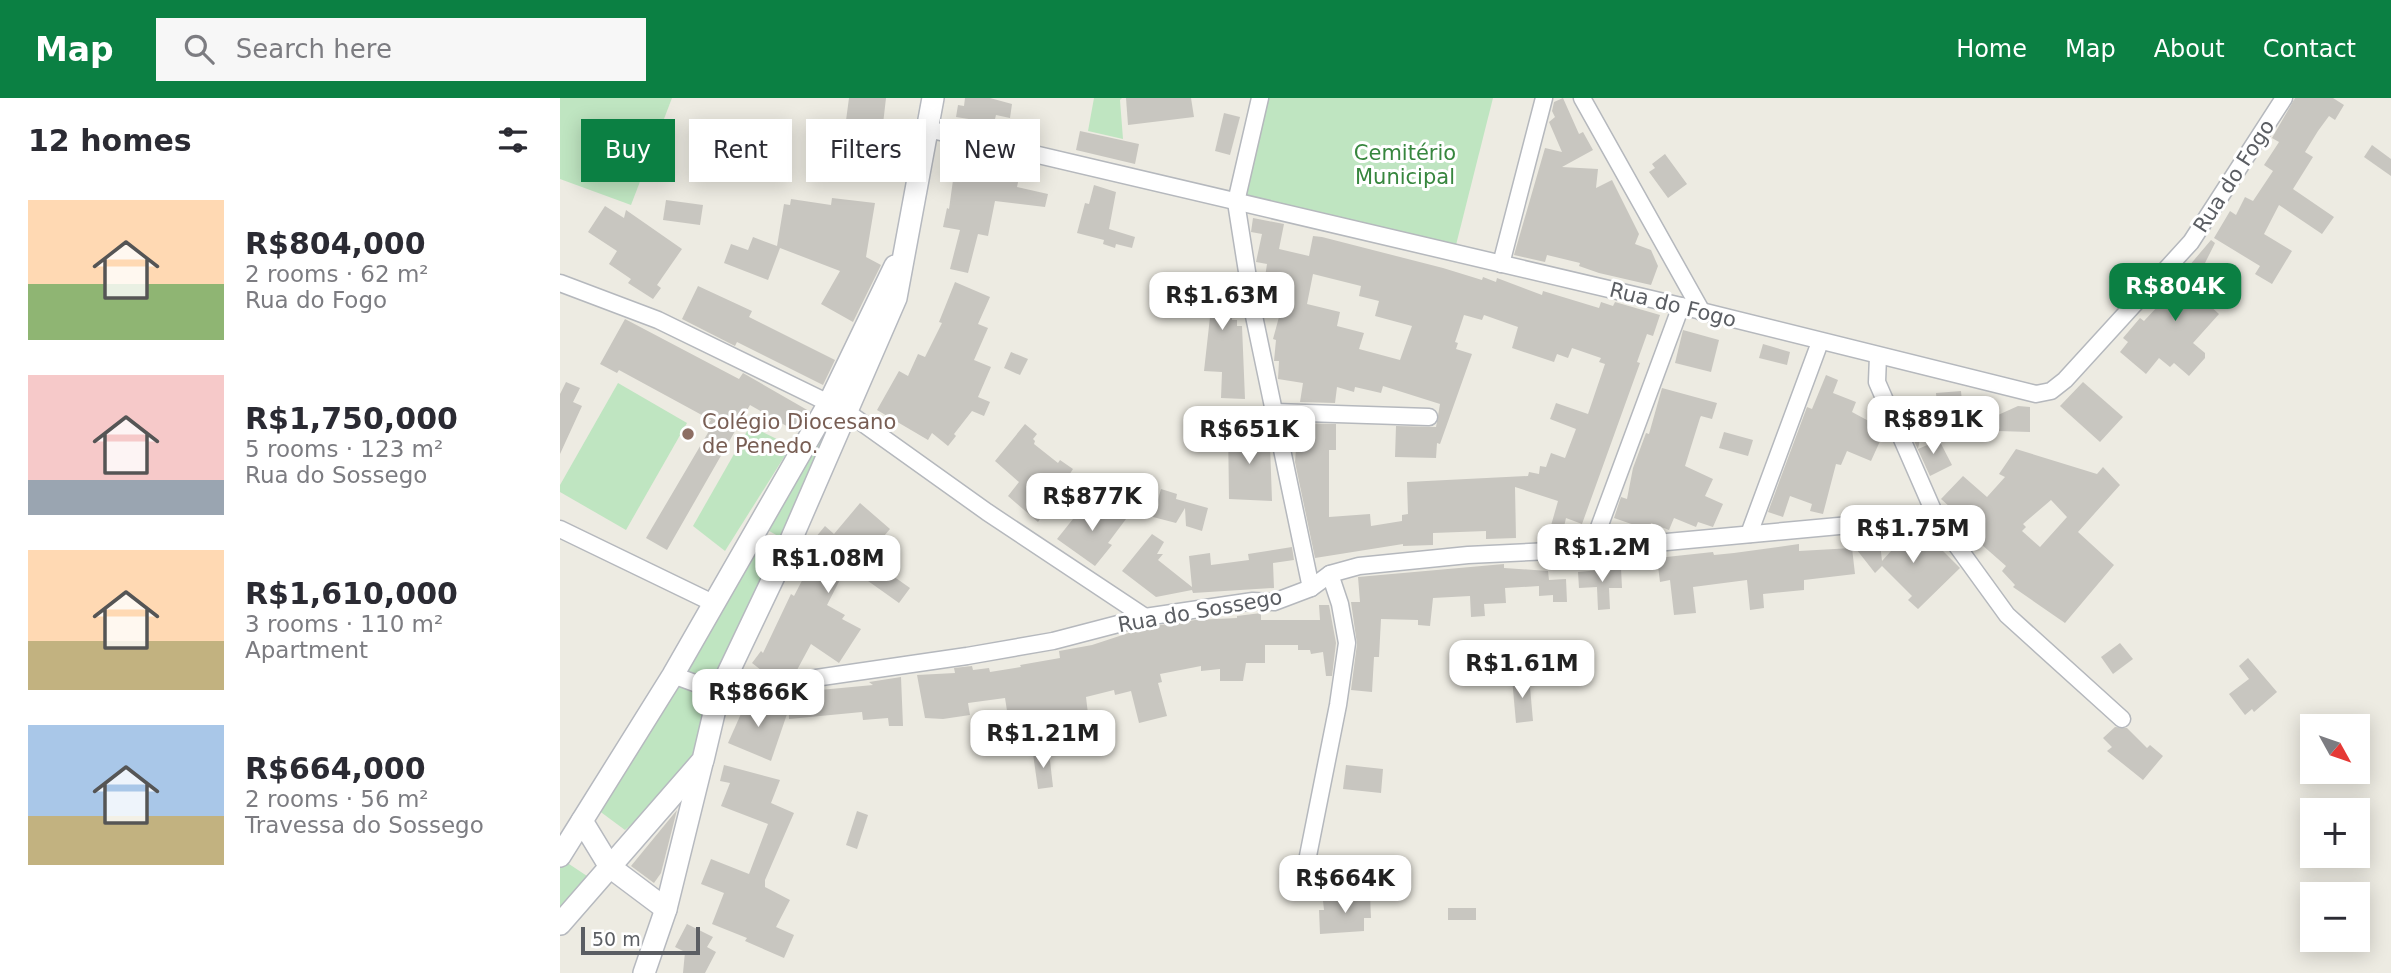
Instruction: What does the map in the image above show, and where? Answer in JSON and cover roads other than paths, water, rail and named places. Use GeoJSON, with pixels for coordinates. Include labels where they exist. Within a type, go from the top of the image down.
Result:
{"type":"FeatureCollection","features":[{"type":"Feature","properties":{"kind":"main road"},"geometry":{"type":"LineString","coordinates":[[644,973],[666,909],[719,692],[787,549],[838,408],[904,249],[933,98]]}},
{"type":"Feature","properties":{"kind":"main road"},"geometry":{"type":"LineString","coordinates":[[560,856],[586,829],[755,532],[838,408]]}},
{"type":"Feature","properties":{"kind":"main road"},"geometry":{"type":"LineString","coordinates":[[755,532],[787,549]]}},
{"type":"Feature","properties":{"kind":"main road"},"geometry":{"type":"LineString","coordinates":[[560,924],[703,760]]}},
{"type":"Feature","properties":{"kind":"main road"},"geometry":{"type":"LineString","coordinates":[[586,829],[622,839],[635,837]]}},
{"type":"Feature","properties":{"kind":"main road"},"geometry":{"type":"LineString","coordinates":[[586,829],[610,867],[666,909]]}},
{"type":"Feature","properties":{"kind":"street"},"geometry":{"type":"LineString","coordinates":[[1260,98],[1236,202],[1254,316],[1311,588]]}},
{"type":"Feature","properties":{"kind":"street"},"geometry":{"type":"LineString","coordinates":[[1501,264],[1544,98]]}},
{"type":"Feature","properties":{"kind":"street"},"geometry":{"type":"LineString","coordinates":[[1582,98],[1702,312]]}},
{"type":"Feature","properties":{"kind":"street","name":"Rua do Fogo"},"geometry":{"type":"LineString","coordinates":[[928,129],[1681,306],[2036,394],[2051,391],[2065,380],[2190,242],[2284,98]]}},
{"type":"Feature","properties":{"kind":"street"},"geometry":{"type":"LineString","coordinates":[[560,284],[658,320],[838,408],[987,512],[1145,617]]}},
{"type":"Feature","properties":{"kind":"street"},"geometry":{"type":"LineString","coordinates":[[1591,549],[1681,306]]}},
{"type":"Feature","properties":{"kind":"street"},"geometry":{"type":"LineString","coordinates":[[1749,534],[1820,342]]}},
{"type":"Feature","properties":{"kind":"street"},"geometry":{"type":"LineString","coordinates":[[1878,356],[1877,382],[1936,517],[2007,615],[2122,719]]}},
{"type":"Feature","properties":{"kind":"street"},"geometry":{"type":"LineString","coordinates":[[1275,412],[1429,417]]}},
{"type":"Feature","properties":{"kind":"street","name":"Rua do Sossego"},"geometry":{"type":"LineString","coordinates":[[673,675],[719,692],[967,656],[1053,640],[1145,617],[1253,601],[1274,602],[1311,588],[1330,574],[1359,566],[1468,555],[1591,549],[1936,517]]}},
{"type":"Feature","properties":{"kind":"street"},"geometry":{"type":"LineString","coordinates":[[560,528],[713,603]]}},
{"type":"Feature","properties":{"kind":"street"},"geometry":{"type":"LineString","coordinates":[[1303,881],[1346,655],[1347,643],[1340,604],[1330,574]]}},
{"type":"Feature","properties":{"kind":"place","name":"Colégio Diocesano de Penedo."},"geometry":{"type":"Point","coordinates":[688,434]}},
{"type":"Feature","properties":{"kind":"park label","name":"Cemitério Municipal"},"geometry":{"type":"Point","coordinates":[1405,165]}}]}
